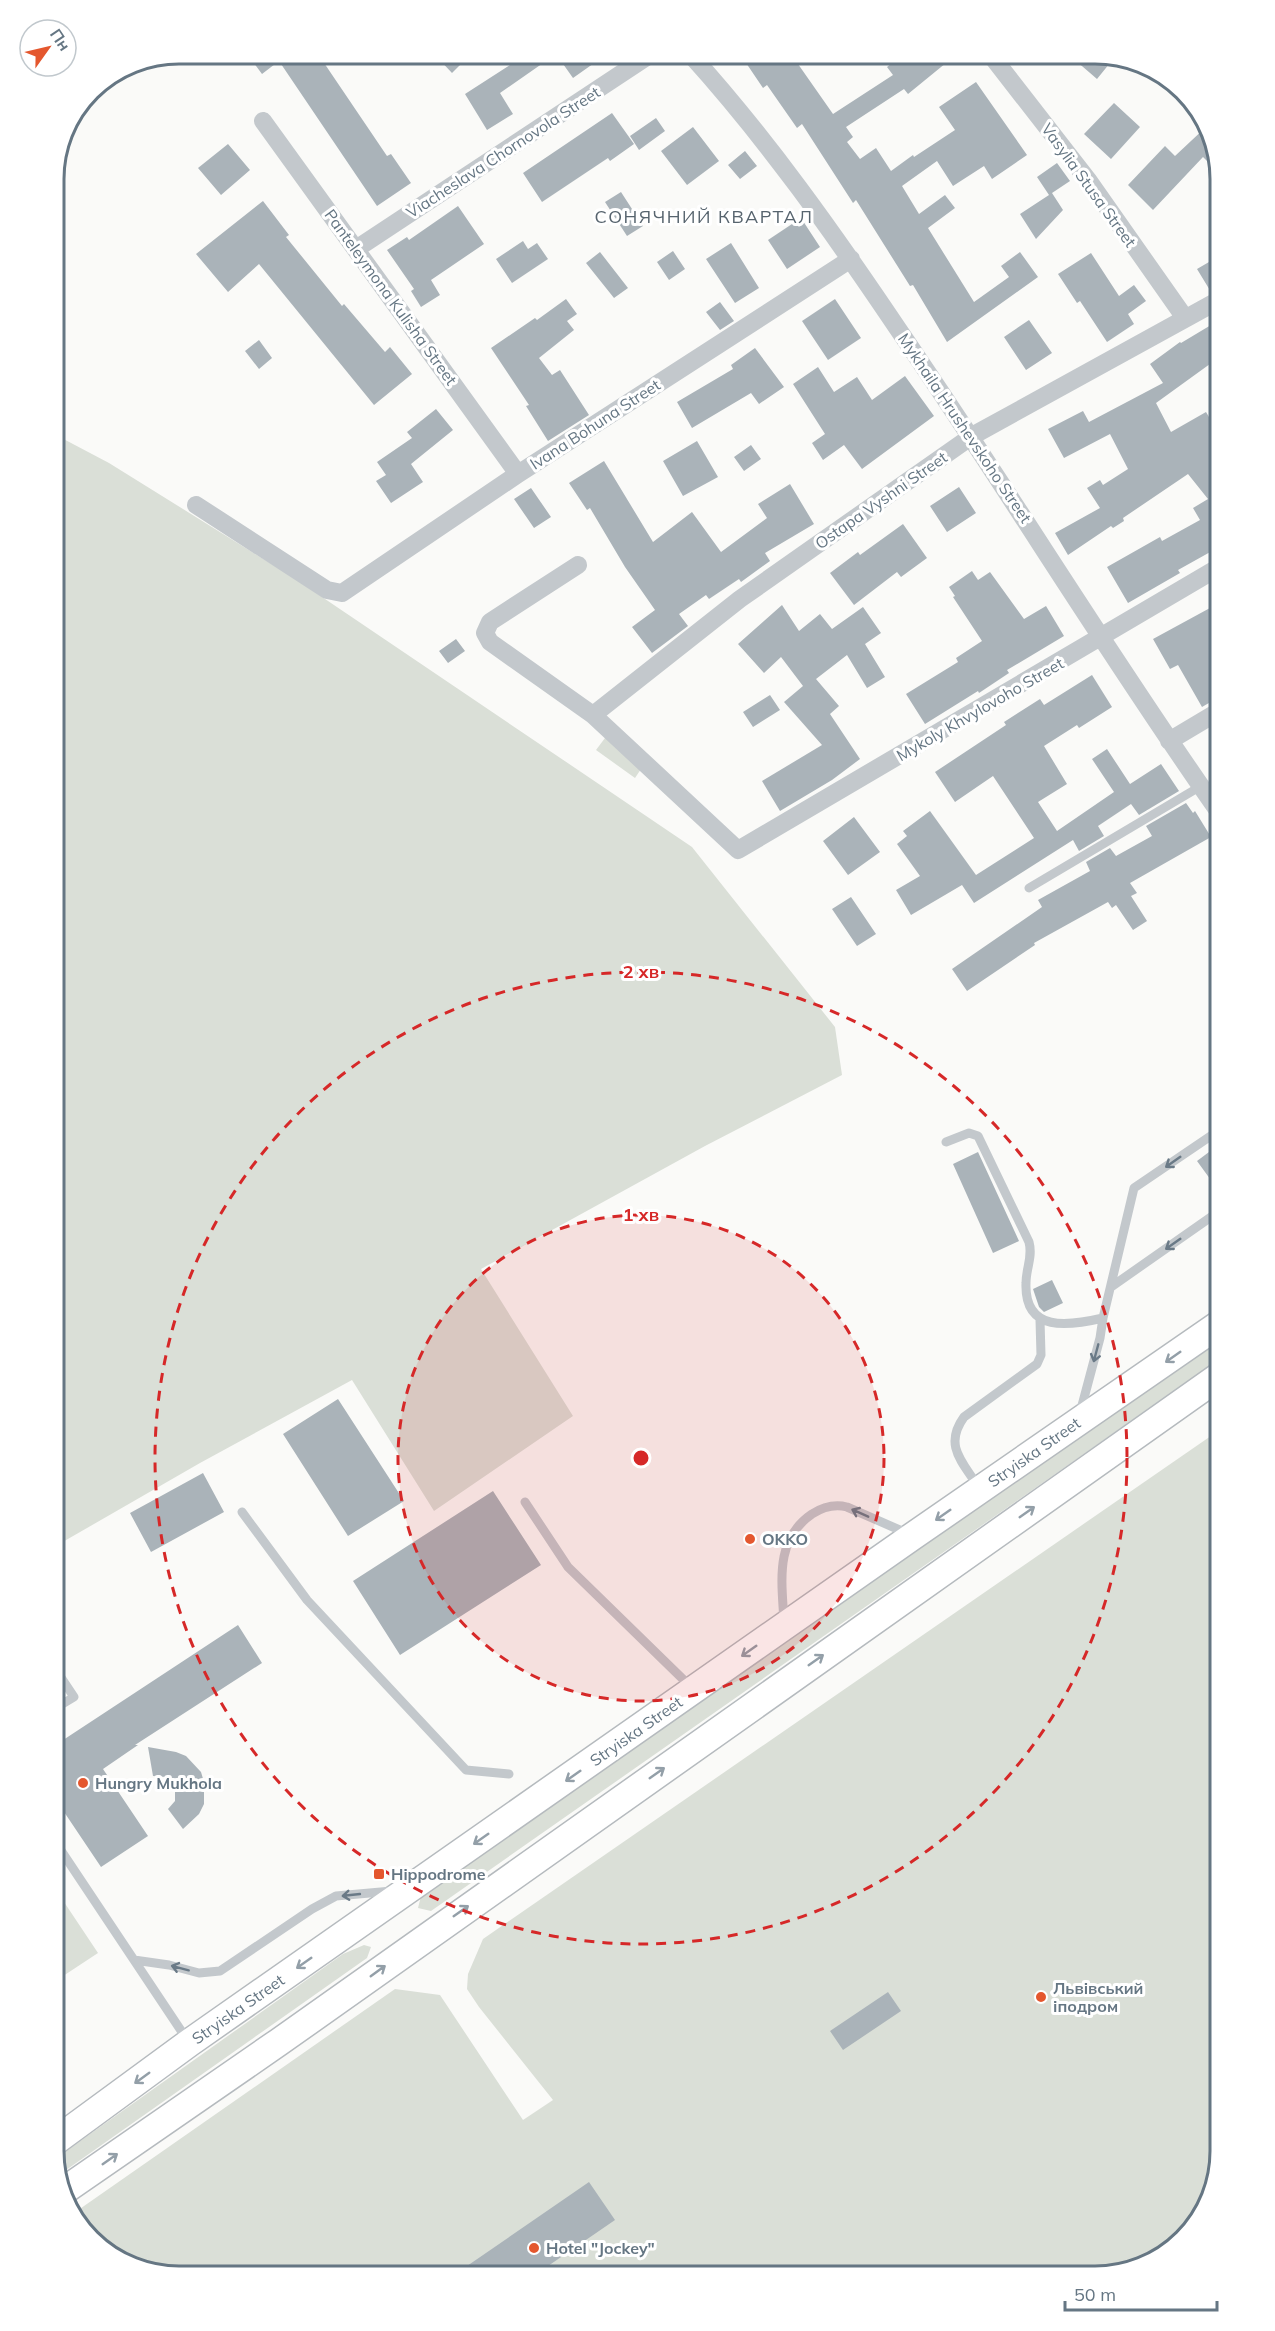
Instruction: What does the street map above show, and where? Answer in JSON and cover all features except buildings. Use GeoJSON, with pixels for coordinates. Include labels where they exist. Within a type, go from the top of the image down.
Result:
{"type":"FeatureCollection","features":[{"type":"Feature","properties":{"kind":"main road","name":"Stryiska Street"},"geometry":{"type":"LineString","coordinates":[[64,2135],[189,2043],[1210,1331]]}},
{"type":"Feature","properties":{"kind":"main road"},"geometry":{"type":"LineString","coordinates":[[70,2186],[279,2042],[1210,1383]]}},
{"type":"Feature","properties":{"kind":"street","name":"Viacheslava Chornovola Street"},"geometry":{"type":"LineString","coordinates":[[356,249],[634,65]]}},
{"type":"Feature","properties":{"kind":"street","name":"Mykhaila Hrushevskoho Street"},"geometry":{"type":"LineString","coordinates":[[700,65],[730,99],[851,259],[972,436],[1169,741],[1210,799]]}},
{"type":"Feature","properties":{"kind":"street","name":"Vasylia Stusa Street"},"geometry":{"type":"LineString","coordinates":[[999,65],[1088,180],[1185,318]]}},
{"type":"Feature","properties":{"kind":"street","name":"Panteleymona Kulisha Street"},"geometry":{"type":"LineString","coordinates":[[263,121],[518,474]]}},
{"type":"Feature","properties":{"kind":"street","name":"Ivana Bohuna Street"},"geometry":{"type":"LineString","coordinates":[[196,505],[327,590],[342,593],[518,474],[851,259]]}},
{"type":"Feature","properties":{"kind":"street","name":"Ostapa Vyshni Street"},"geometry":{"type":"LineString","coordinates":[[593,715],[740,598],[972,436],[1210,305]]}},
{"type":"Feature","properties":{"kind":"street"},"geometry":{"type":"LineString","coordinates":[[578,565],[490,622],[485,633],[490,642],[593,715]]}},
{"type":"Feature","properties":{"kind":"street","name":"Mykoly Khvylovoho Street"},"geometry":{"type":"LineString","coordinates":[[593,715],[738,850],[1210,573]]}},
{"type":"Feature","properties":{"kind":"street"},"geometry":{"type":"LineString","coordinates":[[1169,741],[1210,717]]}},
{"type":"Feature","properties":{"kind":"lane"},"geometry":{"type":"LineString","coordinates":[[1029,888],[1201,786]]}},
{"type":"Feature","properties":{"kind":"lane"},"geometry":{"type":"LineString","coordinates":[[946,1142],[969,1133],[978,1136],[1032,1251],[1026,1280],[1026,1295],[1033,1313],[1040,1320],[1073,1325],[1103,1318]]}},
{"type":"Feature","properties":{"kind":"lane"},"geometry":{"type":"LineString","coordinates":[[1078,1422],[1100,1338],[1134,1188],[1210,1136]]}},
{"type":"Feature","properties":{"kind":"lane"},"geometry":{"type":"LineString","coordinates":[[1111,1287],[1210,1218]]}},
{"type":"Feature","properties":{"kind":"lane"},"geometry":{"type":"LineString","coordinates":[[980,1490],[955,1451],[954,1440],[957,1428],[964,1417],[1037,1364],[1041,1355],[1040,1320]]}},
{"type":"Feature","properties":{"kind":"lane"},"geometry":{"type":"LineString","coordinates":[[525,1502],[568,1568],[694,1689]]}},
{"type":"Feature","properties":{"kind":"lane"},"geometry":{"type":"LineString","coordinates":[[784,1626],[781,1566],[785,1547],[793,1532],[815,1512],[838,1505],[848,1507],[914,1536]]}},
{"type":"Feature","properties":{"kind":"lane"},"geometry":{"type":"LineString","coordinates":[[242,1512],[307,1600],[466,1770],[509,1774]]}},
{"type":"Feature","properties":{"kind":"lane"},"geometry":{"type":"LineString","coordinates":[[64,1682],[74,1696],[64,1702]]}},
{"type":"Feature","properties":{"kind":"lane"},"geometry":{"type":"LineString","coordinates":[[64,1855],[189,2043]]}},
{"type":"Feature","properties":{"kind":"lane"},"geometry":{"type":"LineString","coordinates":[[134,1960],[169,1965],[199,1973],[220,1971],[312,1909],[336,1896],[410,1889]]}},
{"type":"Feature","properties":{"kind":"shaded area"},"geometry":{"type":"Polygon","coordinates":[[[65,440],[109,463],[294,578],[692,847],[835,1027],[842,1075],[705,1146],[481,1269],[573,1416],[434,1511],[352,1380],[200,1463],[64,1541],[65,440]]]}},
{"type":"Feature","properties":{"kind":"shaded area"},"geometry":{"type":"Polygon","coordinates":[[[608,734],[645,763],[635,778],[596,750],[608,734]]]}},
{"type":"Feature","properties":{"kind":"shaded area"},"geometry":{"type":"Polygon","coordinates":[[[1210,1347],[1210,1366],[431,1911],[418,1908],[421,1896],[1210,1347]]]}},
{"type":"Feature","properties":{"kind":"shaded area"},"geometry":{"type":"Polygon","coordinates":[[[1210,1437],[1210,2159],[1199,2203],[1182,2227],[1166,2243],[1140,2258],[1111,2266],[164,2266],[135,2258],[122,2251],[109,2243],[88,2222],[80,2209],[395,1989],[440,1995],[523,2120],[553,2100],[467,1989],[468,1974],[483,1939],[1210,1437]]]}},
{"type":"Feature","properties":{"kind":"shaded area"},"geometry":{"type":"Polygon","coordinates":[[[64,1902],[98,1953],[64,1975],[64,1902]]]}},
{"type":"Feature","properties":{"kind":"shaded area"},"geometry":{"type":"Polygon","coordinates":[[[364,1945],[371,1947],[367,1958],[66,2170],[64,2153],[343,1954],[364,1945]]]}},
{"type":"Feature","properties":{"kind":"place","name":"OKKO"},"geometry":{"type":"Point","coordinates":[750,1539]}},
{"type":"Feature","properties":{"kind":"place","name":"Hungry Mukhola"},"geometry":{"type":"Point","coordinates":[83,1783]}},
{"type":"Feature","properties":{"kind":"place","name":"Hippodrome"},"geometry":{"type":"Point","coordinates":[379,1874]}},
{"type":"Feature","properties":{"kind":"place","name":"Львівський іподром"},"geometry":{"type":"Point","coordinates":[1041,1997]}},
{"type":"Feature","properties":{"kind":"place","name":"Hotel \"Jockey\""},"geometry":{"type":"Point","coordinates":[534,2248]}},
{"type":"Feature","properties":{"kind":"district","name":"СОНЯЧНИЙ КВАРТАЛ"},"geometry":{"type":"Point","coordinates":[704,216]}}]}
